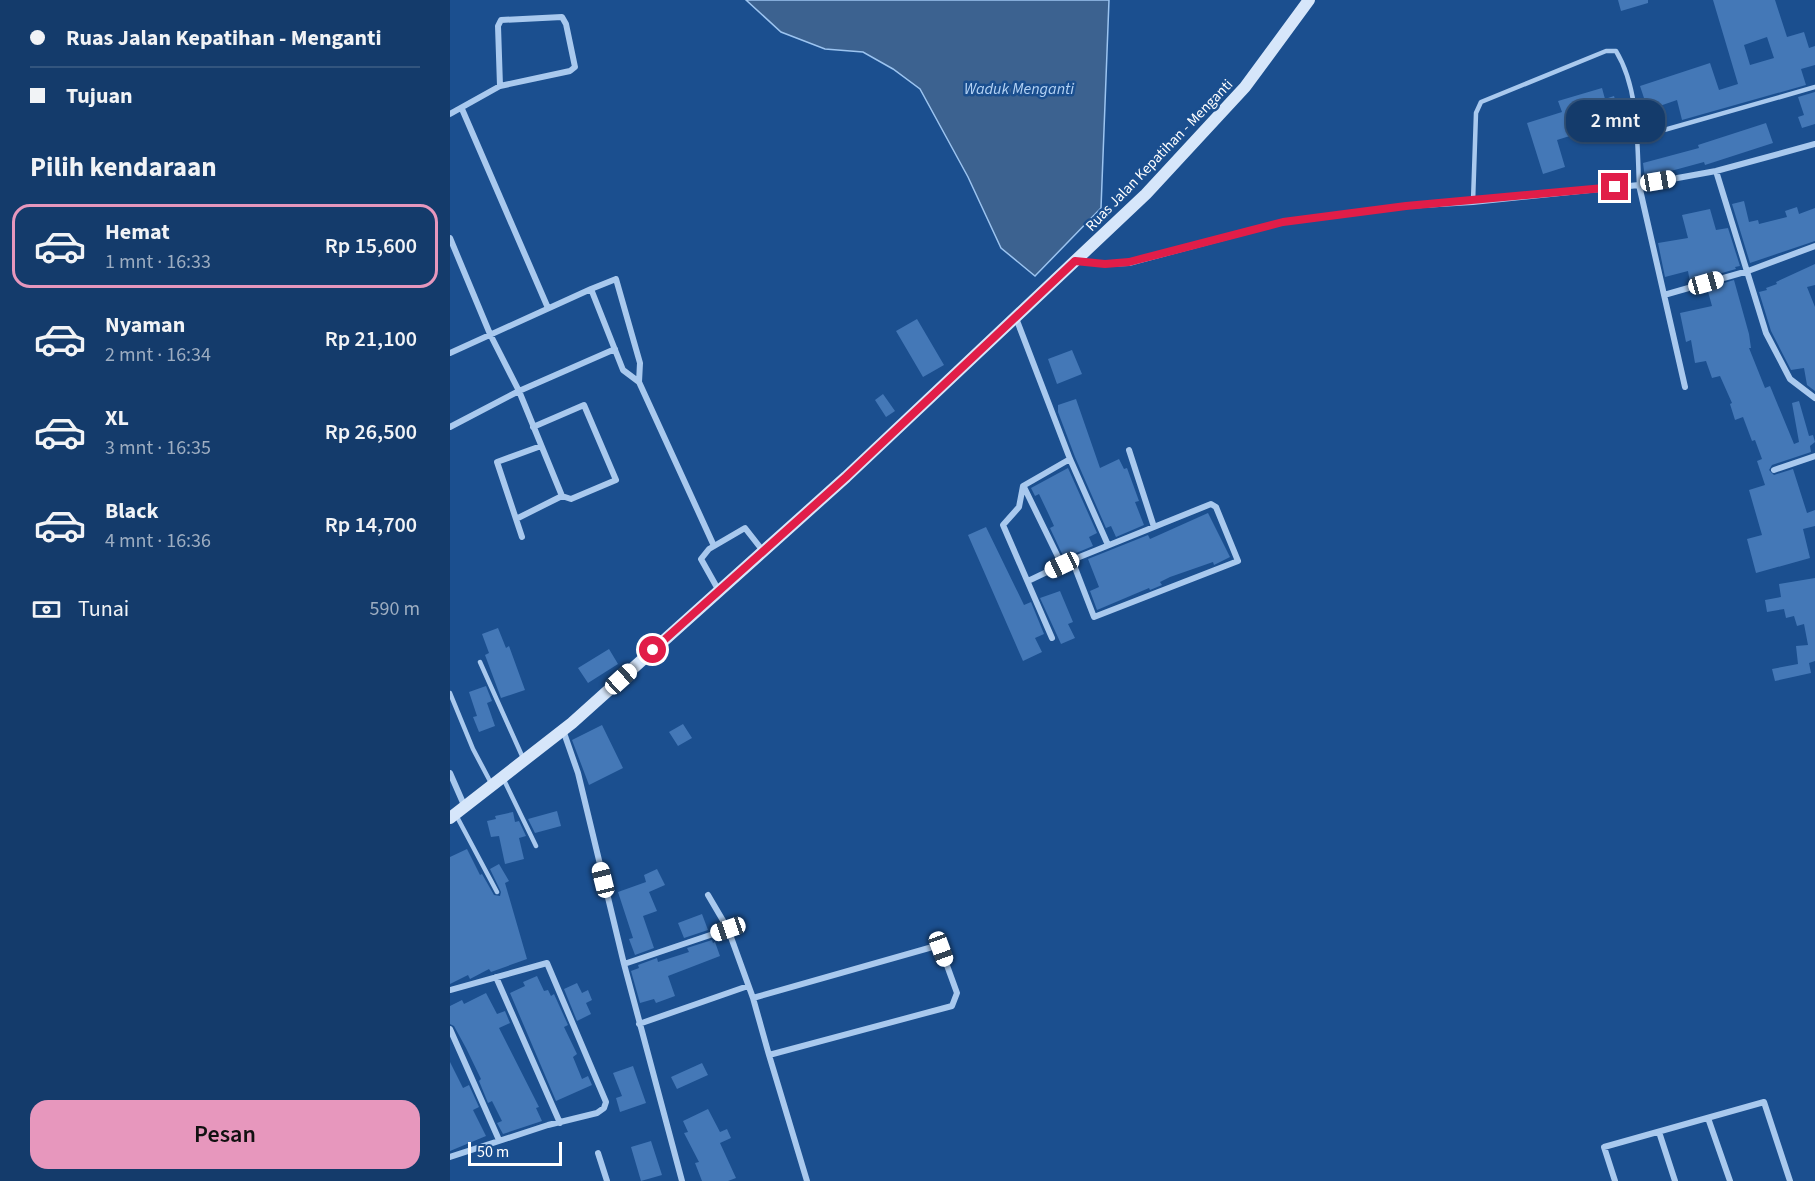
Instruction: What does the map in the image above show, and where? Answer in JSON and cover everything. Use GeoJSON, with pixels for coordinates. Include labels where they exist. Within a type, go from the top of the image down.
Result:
{"type":"FeatureCollection","features":[{"type":"Feature","properties":{"kind":"main road","name":"Ruas Jalan Kepatihan - Menganti"},"geometry":{"type":"LineString","coordinates":[[456,812],[563,730],[763,551],[1016,318],[1146,194],[1245,87],[1309,0]]}},
{"type":"Feature","properties":{"kind":"street"},"geometry":{"type":"LineString","coordinates":[[450,114],[500,86],[570,71],[575,67],[566,24],[562,16],[501,20],[498,26],[500,86]]}},
{"type":"Feature","properties":{"kind":"street"},"geometry":{"type":"LineString","coordinates":[[462,109],[548,308]]}},
{"type":"Feature","properties":{"kind":"street"},"geometry":{"type":"LineString","coordinates":[[1075,261],[1105,264],[1129,262],[1283,222],[1406,206],[1473,202],[1639,185],[1716,171],[1815,144]]}},
{"type":"Feature","properties":{"kind":"street"},"geometry":{"type":"LineString","coordinates":[[1716,171],[1766,333],[1790,379],[1815,398]]}},
{"type":"Feature","properties":{"kind":"street"},"geometry":{"type":"LineString","coordinates":[[1639,185],[1685,387]]}},
{"type":"Feature","properties":{"kind":"street"},"geometry":{"type":"LineString","coordinates":[[450,238],[490,334],[519,391],[562,496]]}},
{"type":"Feature","properties":{"kind":"street"},"geometry":{"type":"LineString","coordinates":[[1664,295],[1748,271],[1815,246]]}},
{"type":"Feature","properties":{"kind":"street"},"geometry":{"type":"LineString","coordinates":[[450,353],[616,279],[640,363],[639,382],[714,546]]}},
{"type":"Feature","properties":{"kind":"street"},"geometry":{"type":"LineString","coordinates":[[591,289],[623,370],[639,382]]}},
{"type":"Feature","properties":{"kind":"street"},"geometry":{"type":"LineString","coordinates":[[1016,318],[1070,459],[1108,545]]}},
{"type":"Feature","properties":{"kind":"street"},"geometry":{"type":"LineString","coordinates":[[450,427],[519,391],[615,349]]}},
{"type":"Feature","properties":{"kind":"street"},"geometry":{"type":"LineString","coordinates":[[516,519],[562,496],[571,499],[616,480],[584,405],[534,427]]}},
{"type":"Feature","properties":{"kind":"street"},"geometry":{"type":"LineString","coordinates":[[522,537],[497,462],[541,446]]}},
{"type":"Feature","properties":{"kind":"street"},"geometry":{"type":"LineString","coordinates":[[1129,450],[1154,527]]}},
{"type":"Feature","properties":{"kind":"street"},"geometry":{"type":"LineString","coordinates":[[1774,470],[1815,456]]}},
{"type":"Feature","properties":{"kind":"street"},"geometry":{"type":"LineString","coordinates":[[1052,638],[1003,525],[1018,507],[1023,486],[1070,459]]}},
{"type":"Feature","properties":{"kind":"street"},"geometry":{"type":"LineString","coordinates":[[1023,486],[1062,565]]}},
{"type":"Feature","properties":{"kind":"street"},"geometry":{"type":"LineString","coordinates":[[1028,581],[1071,560],[1214,505],[1238,561],[1095,617],[1071,560]]}},
{"type":"Feature","properties":{"kind":"street"},"geometry":{"type":"LineString","coordinates":[[719,591],[701,559],[714,546],[745,528],[763,551]]}},
{"type":"Feature","properties":{"kind":"street"},"geometry":{"type":"LineString","coordinates":[[563,730],[578,773],[639,1024],[682,1181]]}},
{"type":"Feature","properties":{"kind":"street"},"geometry":{"type":"LineString","coordinates":[[450,773],[456,812]]}},
{"type":"Feature","properties":{"kind":"street"},"geometry":{"type":"LineString","coordinates":[[708,895],[728,929],[753,998],[807,1181]]}},
{"type":"Feature","properties":{"kind":"street"},"geometry":{"type":"LineString","coordinates":[[624,964],[728,929]]}},
{"type":"Feature","properties":{"kind":"street"},"geometry":{"type":"LineString","coordinates":[[753,998],[936,946],[941,949],[957,993],[952,1006],[770,1055]]}},
{"type":"Feature","properties":{"kind":"street"},"geometry":{"type":"LineString","coordinates":[[450,990],[543,963],[549,965],[606,1102],[604,1108],[597,1113],[499,1140],[450,1157]]}},
{"type":"Feature","properties":{"kind":"street"},"geometry":{"type":"LineString","coordinates":[[495,977],[560,1123]]}},
{"type":"Feature","properties":{"kind":"street"},"geometry":{"type":"LineString","coordinates":[[639,1024],[748,986]]}},
{"type":"Feature","properties":{"kind":"street"},"geometry":{"type":"LineString","coordinates":[[450,1029],[499,1140]]}},
{"type":"Feature","properties":{"kind":"street"},"geometry":{"type":"LineString","coordinates":[[1615,1181],[1604,1147],[1764,1102],[1790,1181]]}},
{"type":"Feature","properties":{"kind":"street"},"geometry":{"type":"LineString","coordinates":[[1708,1118],[1730,1181]]}},
{"type":"Feature","properties":{"kind":"street"},"geometry":{"type":"LineString","coordinates":[[1659,1132],[1675,1181]]}},
{"type":"Feature","properties":{"kind":"street"},"geometry":{"type":"LineString","coordinates":[[598,1153],[608,1181]]}},
{"type":"Feature","properties":{"kind":"lane"},"geometry":{"type":"LineString","coordinates":[[1473,202],[1476,113],[1481,102],[1606,51],[1616,51],[1621,59],[1632,97],[1639,185]]}},
{"type":"Feature","properties":{"kind":"lane"},"geometry":{"type":"LineString","coordinates":[[1636,138],[1815,87]]}},
{"type":"Feature","properties":{"kind":"lane"},"geometry":{"type":"LineString","coordinates":[[480,662],[524,760]]}},
{"type":"Feature","properties":{"kind":"lane"},"geometry":{"type":"LineString","coordinates":[[450,693],[472,748],[492,785]]}},
{"type":"Feature","properties":{"kind":"lane"},"geometry":{"type":"LineString","coordinates":[[503,777],[537,846]]}},
{"type":"Feature","properties":{"kind":"lane"},"geometry":{"type":"LineString","coordinates":[[456,812],[498,892]]}},
{"type":"Feature","properties":{"kind":"water","name":"Waduk Menganti"},"geometry":{"type":"Polygon","coordinates":[[[746,0],[1109,0],[1101,208],[1035,276],[1001,248],[968,177],[920,89],[893,69],[863,52],[825,49],[781,32],[746,0]]]}},
{"type":"Feature","properties":{"kind":"building"},"geometry":{"type":"Polygon","coordinates":[[[1618,0],[1648,0],[1648,3],[1621,11],[1618,0]]]}},
{"type":"Feature","properties":{"kind":"building"},"geometry":{"type":"Polygon","coordinates":[[[1713,0],[1775,0],[1787,37],[1804,32],[1809,48],[1815,46],[1815,65],[1801,69],[1806,85],[1682,120],[1677,100],[1648,110],[1640,86],[1710,63],[1719,90],[1738,84],[1713,0]],[[1767,37],[1744,45],[1750,65],[1774,58],[1767,37]]]}},
{"type":"Feature","properties":{"kind":"building"},"geometry":{"type":"Polygon","coordinates":[[[1602,88],[1605,99],[1614,96],[1621,120],[1557,140],[1565,167],[1543,174],[1527,123],[1562,112],[1558,101],[1602,88]]]}},
{"type":"Feature","properties":{"kind":"building"},"geometry":{"type":"Polygon","coordinates":[[[1815,92],[1815,124],[1802,128],[1798,117],[1804,115],[1798,97],[1815,92]]]}},
{"type":"Feature","properties":{"kind":"building"},"geometry":{"type":"Polygon","coordinates":[[[1766,123],[1773,143],[1705,165],[1704,162],[1645,178],[1643,163],[1699,148],[1698,145],[1766,123]]]}},
{"type":"Feature","properties":{"kind":"building"},"geometry":{"type":"Polygon","coordinates":[[[1744,201],[1749,222],[1758,220],[1759,224],[1787,217],[1785,211],[1797,207],[1799,214],[1815,208],[1815,241],[1750,263],[1732,204],[1744,201]]]}},
{"type":"Feature","properties":{"kind":"building"},"geometry":{"type":"Polygon","coordinates":[[[1710,209],[1716,230],[1728,228],[1740,266],[1690,282],[1688,271],[1665,277],[1658,243],[1688,238],[1682,215],[1710,209]]]}},
{"type":"Feature","properties":{"kind":"building"},"geometry":{"type":"Polygon","coordinates":[[[1815,264],[1815,285],[1807,287],[1815,307],[1815,391],[1807,385],[1804,368],[1791,370],[1771,331],[1759,292],[1815,264]]]}},
{"type":"Feature","properties":{"kind":"building"},"geometry":{"type":"Polygon","coordinates":[[[1734,280],[1749,334],[1751,348],[1749,348],[1765,388],[1770,386],[1794,444],[1799,442],[1792,403],[1799,401],[1809,436],[1813,435],[1815,442],[1810,446],[1811,452],[1772,465],[1769,470],[1774,475],[1793,469],[1807,513],[1815,510],[1815,526],[1803,529],[1810,558],[1756,573],[1747,539],[1762,535],[1749,490],[1765,485],[1757,461],[1762,459],[1743,417],[1735,420],[1730,404],[1732,403],[1720,376],[1712,378],[1706,361],[1695,363],[1691,340],[1686,342],[1680,313],[1712,306],[1707,288],[1734,280]]]}},
{"type":"Feature","properties":{"kind":"building"},"geometry":{"type":"Polygon","coordinates":[[[917,319],[944,365],[923,377],[896,331],[917,319]]]}},
{"type":"Feature","properties":{"kind":"building"},"geometry":{"type":"Polygon","coordinates":[[[1072,350],[1082,374],[1057,384],[1048,359],[1072,350]]]}},
{"type":"Feature","properties":{"kind":"building"},"geometry":{"type":"Polygon","coordinates":[[[883,394],[895,411],[886,417],[875,400],[883,394]]]}},
{"type":"Feature","properties":{"kind":"building"},"geometry":{"type":"Polygon","coordinates":[[[1076,399],[1100,468],[1119,459],[1124,469],[1127,468],[1139,501],[1135,502],[1144,525],[1116,537],[1111,526],[1106,528],[1058,412],[1058,405],[1076,399]]]}},
{"type":"Feature","properties":{"kind":"building"},"geometry":{"type":"Polygon","coordinates":[[[1068,468],[1097,533],[1089,537],[1093,546],[1064,558],[1050,528],[1054,526],[1049,515],[1039,494],[1035,496],[1031,488],[1068,468]]]}},
{"type":"Feature","properties":{"kind":"building"},"geometry":{"type":"Polygon","coordinates":[[[1208,513],[1230,557],[1214,565],[1213,562],[1170,577],[1160,582],[1162,585],[1150,590],[1149,588],[1097,610],[1090,591],[1099,587],[1088,559],[1148,535],[1150,539],[1208,513]]]}},
{"type":"Feature","properties":{"kind":"building"},"geometry":{"type":"Polygon","coordinates":[[[986,527],[1024,605],[1031,602],[1044,634],[1035,638],[1042,652],[1023,661],[968,535],[986,527]]]}},
{"type":"Feature","properties":{"kind":"building"},"geometry":{"type":"Polygon","coordinates":[[[1815,578],[1815,661],[1809,663],[1811,673],[1775,681],[1772,669],[1798,664],[1796,646],[1808,645],[1804,624],[1797,626],[1794,616],[1786,618],[1784,609],[1767,612],[1765,600],[1781,597],[1779,584],[1815,578]]]}},
{"type":"Feature","properties":{"kind":"building"},"geometry":{"type":"Polygon","coordinates":[[[1060,591],[1073,622],[1068,624],[1075,638],[1061,644],[1040,598],[1060,591]]]}},
{"type":"Feature","properties":{"kind":"building"},"geometry":{"type":"Polygon","coordinates":[[[498,628],[506,648],[509,646],[525,690],[501,698],[485,655],[489,653],[482,634],[498,628]]]}},
{"type":"Feature","properties":{"kind":"building"},"geometry":{"type":"Polygon","coordinates":[[[609,649],[618,664],[588,683],[578,668],[609,649]]]}},
{"type":"Feature","properties":{"kind":"building"},"geometry":{"type":"Polygon","coordinates":[[[486,686],[492,701],[487,703],[495,726],[479,732],[473,717],[477,716],[469,692],[486,686]]]}},
{"type":"Feature","properties":{"kind":"building"},"geometry":{"type":"Polygon","coordinates":[[[683,724],[692,738],[678,746],[669,732],[683,724]]]}},
{"type":"Feature","properties":{"kind":"building"},"geometry":{"type":"Polygon","coordinates":[[[602,725],[623,768],[589,785],[572,740],[602,725]]]}},
{"type":"Feature","properties":{"kind":"building"},"geometry":{"type":"Polygon","coordinates":[[[557,811],[561,826],[535,833],[528,819],[557,811]]]}},
{"type":"Feature","properties":{"kind":"building"},"geometry":{"type":"Polygon","coordinates":[[[513,812],[515,822],[519,821],[526,836],[519,838],[524,859],[505,864],[499,836],[491,837],[487,821],[496,819],[495,816],[513,812]]]}},
{"type":"Feature","properties":{"kind":"building"},"geometry":{"type":"Polygon","coordinates":[[[467,849],[480,875],[482,874],[494,895],[500,896],[501,892],[490,869],[499,864],[509,881],[505,883],[527,959],[491,972],[489,969],[470,979],[468,975],[450,984],[450,857],[467,849]]]}},
{"type":"Feature","properties":{"kind":"building"},"geometry":{"type":"Polygon","coordinates":[[[657,869],[665,885],[649,892],[657,911],[643,916],[654,948],[635,955],[629,939],[633,938],[618,892],[646,882],[644,875],[657,869]]]}},
{"type":"Feature","properties":{"kind":"building"},"geometry":{"type":"Polygon","coordinates":[[[702,914],[708,930],[684,938],[678,923],[702,914]]]}},
{"type":"Feature","properties":{"kind":"building"},"geometry":{"type":"Polygon","coordinates":[[[712,940],[720,956],[668,976],[675,996],[656,1003],[654,999],[640,1003],[631,971],[639,968],[638,965],[657,958],[658,962],[689,952],[687,948],[712,940]]]}},
{"type":"Feature","properties":{"kind":"building"},"geometry":{"type":"Polygon","coordinates":[[[537,976],[544,991],[548,990],[551,996],[554,994],[568,1025],[564,1027],[577,1054],[573,1057],[582,1079],[588,1076],[592,1085],[556,1101],[510,993],[525,986],[523,982],[537,976]]]}},
{"type":"Feature","properties":{"kind":"building"},"geometry":{"type":"Polygon","coordinates":[[[577,983],[582,993],[588,990],[592,1000],[586,1003],[591,1014],[577,1021],[564,989],[577,983]]]}},
{"type":"Feature","properties":{"kind":"building"},"geometry":{"type":"Polygon","coordinates":[[[486,993],[497,1014],[505,1011],[510,1023],[499,1028],[539,1107],[536,1108],[542,1121],[503,1134],[497,1123],[502,1121],[492,1101],[488,1103],[479,1081],[481,1079],[454,1026],[450,1024],[450,1006],[462,1000],[464,1004],[486,993]]]}},
{"type":"Feature","properties":{"kind":"building"},"geometry":{"type":"Polygon","coordinates":[[[450,1062],[463,1088],[469,1085],[479,1107],[473,1110],[486,1136],[450,1151],[450,1062]]]}},
{"type":"Feature","properties":{"kind":"building"},"geometry":{"type":"Polygon","coordinates":[[[702,1063],[708,1075],[677,1089],[671,1077],[702,1063]]]}},
{"type":"Feature","properties":{"kind":"building"},"geometry":{"type":"Polygon","coordinates":[[[633,1066],[646,1103],[620,1112],[616,1098],[622,1096],[613,1073],[633,1066]]]}},
{"type":"Feature","properties":{"kind":"building"},"geometry":{"type":"Polygon","coordinates":[[[708,1109],[720,1132],[727,1129],[731,1138],[720,1143],[736,1178],[728,1181],[702,1181],[695,1163],[699,1162],[684,1133],[688,1132],[683,1121],[708,1109]]]}},
{"type":"Feature","properties":{"kind":"building"},"geometry":{"type":"Polygon","coordinates":[[[651,1141],[662,1175],[641,1181],[631,1147],[651,1141]]]}},
{"type":"Feature","properties":{"kind":"route"},"geometry":{"type":"LineString","coordinates":[[653,650],[846,477],[1075,261],[1105,264],[1129,262],[1283,222],[1341,214],[1615,187]]}}]}
